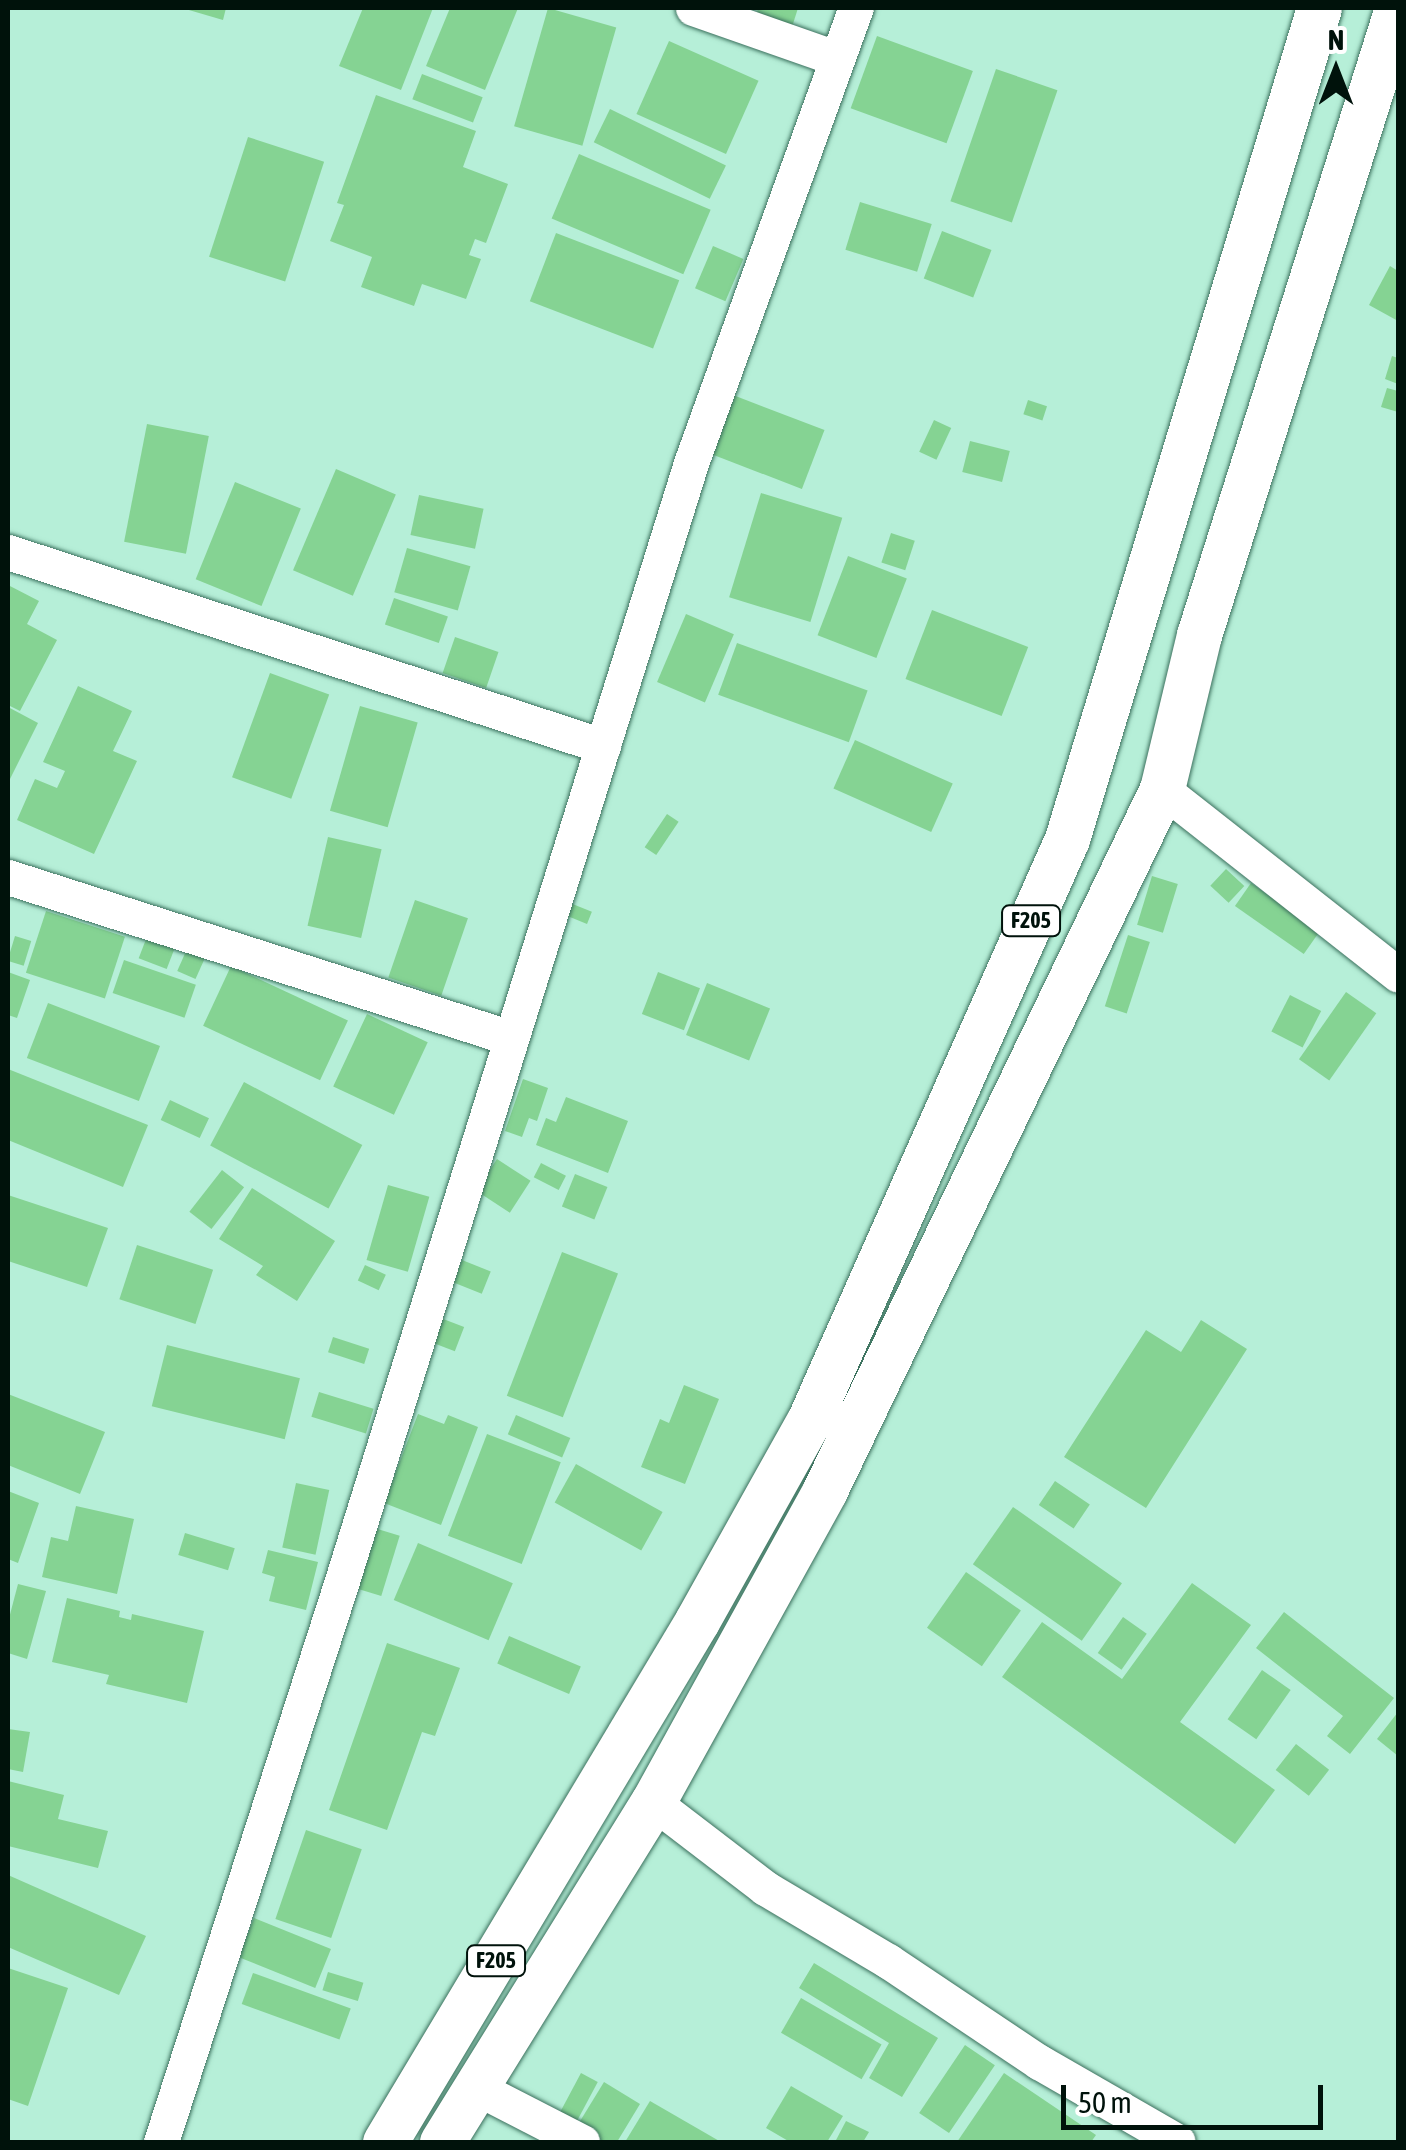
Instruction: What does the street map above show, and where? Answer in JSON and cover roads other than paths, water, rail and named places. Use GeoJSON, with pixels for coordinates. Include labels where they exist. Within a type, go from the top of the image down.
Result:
{"type":"FeatureCollection","features":[{"type":"Feature","properties":{"kind":"main road","name":"F205"},"geometry":{"type":"LineString","coordinates":[[384,2142],[641,1715],[809,1422],[1060,857],[1088,782],[1319,8]]}},
{"type":"Feature","properties":{"kind":"main road","name":"F205"},"geometry":{"type":"LineString","coordinates":[[442,2142],[479,2089],[654,1802],[825,1490],[1162,789],[1199,634],[1397,8]]}},
{"type":"Feature","properties":{"kind":"street"},"geometry":{"type":"LineString","coordinates":[[693,8],[836,58]]}},
{"type":"Feature","properties":{"kind":"street"},"geometry":{"type":"LineString","coordinates":[[161,2142],[691,463],[856,8]]}},
{"type":"Feature","properties":{"kind":"street"},"geometry":{"type":"LineString","coordinates":[[8,552],[602,746]]}},
{"type":"Feature","properties":{"kind":"street"},"geometry":{"type":"LineString","coordinates":[[1162,789],[1398,975]]}},
{"type":"Feature","properties":{"kind":"street"},"geometry":{"type":"LineString","coordinates":[[8,877],[511,1038]]}},
{"type":"Feature","properties":{"kind":"street"},"geometry":{"type":"LineString","coordinates":[[654,1802],[765,1888],[888,1961],[1039,2062],[1178,2142]]}},
{"type":"Feature","properties":{"kind":"street"},"geometry":{"type":"LineString","coordinates":[[479,2089],[582,2142]]}}]}
